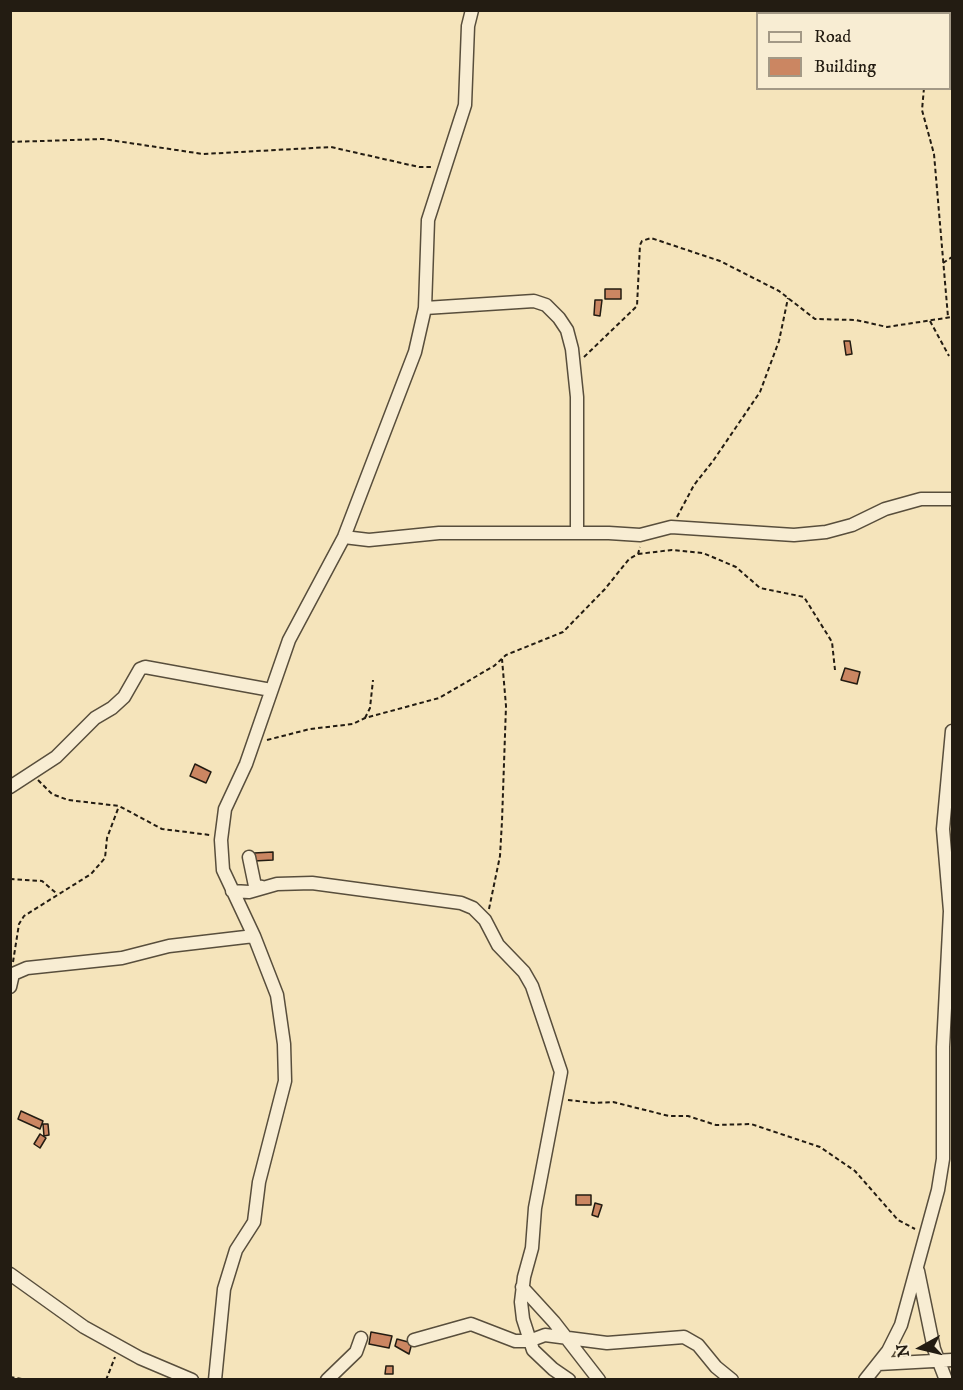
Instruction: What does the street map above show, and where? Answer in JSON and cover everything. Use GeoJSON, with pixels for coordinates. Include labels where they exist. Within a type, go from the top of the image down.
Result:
{"type":"FeatureCollection","features":[{"type":"Feature","properties":{"kind":"street"},"geometry":{"type":"LineString","coordinates":[[215,1380],[224,1289],[236,1250],[253,1226],[259,1182],[285,1081],[284,1044],[277,995],[254,936],[223,870],[221,840],[225,809],[253,743],[289,640],[314,598],[344,537],[415,352],[425,308],[426,234],[465,105],[468,26],[472,10]]}},
{"type":"Feature","properties":{"kind":"street"},"geometry":{"type":"LineString","coordinates":[[425,308],[534,301],[546,305],[567,330],[575,368],[577,397],[577,533]]}},
{"type":"Feature","properties":{"kind":"street"},"geometry":{"type":"LineString","coordinates":[[344,537],[369,540],[439,533],[640,535],[671,527],[794,535],[826,532],[852,525],[885,509],[921,499],[952,499]]}},
{"type":"Feature","properties":{"kind":"street"},"geometry":{"type":"LineString","coordinates":[[10,787],[56,756],[95,718],[112,708],[124,697],[141,669],[145,667],[271,690]]}},
{"type":"Feature","properties":{"kind":"street"},"geometry":{"type":"LineString","coordinates":[[860,1380],[872,1371],[888,1351],[901,1324],[927,1227],[948,1162],[942,1047],[950,911],[943,829],[952,731]]}},
{"type":"Feature","properties":{"kind":"street"},"geometry":{"type":"LineString","coordinates":[[249,856],[255,886],[262,887]]}},
{"type":"Feature","properties":{"kind":"street"},"geometry":{"type":"LineString","coordinates":[[231,891],[249,892],[262,887],[295,882],[351,886],[461,903],[473,908],[485,920],[498,945],[514,959],[532,986],[548,1038],[560,1065],[561,1079],[535,1208],[532,1248],[522,1287],[521,1302],[529,1341],[543,1360],[569,1380]]}},
{"type":"Feature","properties":{"kind":"street"},"geometry":{"type":"LineString","coordinates":[[10,987],[13,974],[27,968],[122,958],[169,946],[254,936]]}},
{"type":"Feature","properties":{"kind":"street"},"geometry":{"type":"LineString","coordinates":[[917,1268],[931,1335],[947,1360],[946,1380]]}},
{"type":"Feature","properties":{"kind":"street"},"geometry":{"type":"LineString","coordinates":[[10,1274],[84,1327],[118,1346],[192,1380]]}},
{"type":"Feature","properties":{"kind":"street"},"geometry":{"type":"LineString","coordinates":[[522,1287],[554,1322],[564,1338],[599,1380]]}},
{"type":"Feature","properties":{"kind":"street"},"geometry":{"type":"LineString","coordinates":[[414,1340],[471,1324],[515,1341],[529,1341],[545,1335],[607,1343],[689,1338],[706,1352],[716,1367],[732,1380]]}},
{"type":"Feature","properties":{"kind":"street"},"geometry":{"type":"LineString","coordinates":[[327,1380],[356,1352],[361,1338]]}},
{"type":"Feature","properties":{"kind":"street"},"geometry":{"type":"LineString","coordinates":[[872,1371],[947,1360]]}},
{"type":"Feature","properties":{"kind":"path"},"geometry":{"type":"LineString","coordinates":[[924,90],[922,110],[933,142],[948,317]]}},
{"type":"Feature","properties":{"kind":"path"},"geometry":{"type":"LineString","coordinates":[[10,142],[103,139],[203,154],[332,147],[419,167],[445,168]]}},
{"type":"Feature","properties":{"kind":"path"},"geometry":{"type":"LineString","coordinates":[[575,368],[637,306],[639,254],[643,240],[653,239],[720,261],[788,297],[816,319],[855,320],[887,327],[952,317]]}},
{"type":"Feature","properties":{"kind":"path"},"geometry":{"type":"LineString","coordinates":[[943,263],[952,257]]}},
{"type":"Feature","properties":{"kind":"path"},"geometry":{"type":"LineString","coordinates":[[671,527],[694,485],[760,393],[778,341],[788,297]]}},
{"type":"Feature","properties":{"kind":"path"},"geometry":{"type":"LineString","coordinates":[[930,321],[949,356]]}},
{"type":"Feature","properties":{"kind":"path"},"geometry":{"type":"LineString","coordinates":[[638,554],[640,535]]}},
{"type":"Feature","properties":{"kind":"path"},"geometry":{"type":"LineString","coordinates":[[253,743],[310,729],[353,724],[365,718],[440,698],[502,659],[563,632],[605,589],[629,559],[638,554],[672,550],[702,553],[736,567],[760,588],[804,597],[832,642],[835,670]]}},
{"type":"Feature","properties":{"kind":"path"},"geometry":{"type":"LineString","coordinates":[[485,920],[493,896],[502,821],[506,706],[502,659]]}},
{"type":"Feature","properties":{"kind":"path"},"geometry":{"type":"LineString","coordinates":[[365,718],[370,708],[373,680]]}},
{"type":"Feature","properties":{"kind":"path"},"geometry":{"type":"LineString","coordinates":[[33,773],[47,790],[68,800],[119,806],[162,829],[205,834],[221,840]]}},
{"type":"Feature","properties":{"kind":"path"},"geometry":{"type":"LineString","coordinates":[[13,974],[16,943],[24,916],[56,893],[91,874],[105,858],[107,838],[119,806]]}},
{"type":"Feature","properties":{"kind":"path"},"geometry":{"type":"LineString","coordinates":[[10,879],[42,881],[56,893]]}},
{"type":"Feature","properties":{"kind":"path"},"geometry":{"type":"LineString","coordinates":[[557,1094],[570,1101],[613,1102],[669,1116],[688,1116],[716,1125],[751,1124],[820,1147],[855,1171],[898,1220],[915,1229],[927,1227]]}},
{"type":"Feature","properties":{"kind":"path"},"geometry":{"type":"LineString","coordinates":[[106,1380],[118,1346]]}},
{"type":"Feature","properties":{"kind":"path"},"geometry":{"type":"LineString","coordinates":[[10,1377],[28,1380]]}},
{"type":"Feature","properties":{"kind":"building"},"geometry":{"type":"Polygon","coordinates":[[[605,289],[621,289],[621,299],[605,299],[605,289]]]}},
{"type":"Feature","properties":{"kind":"building"},"geometry":{"type":"Polygon","coordinates":[[[595,300],[602,300],[600,316],[594,315],[595,300]]]}},
{"type":"Feature","properties":{"kind":"building"},"geometry":{"type":"Polygon","coordinates":[[[844,341],[850,341],[852,354],[846,355],[844,341]]]}},
{"type":"Feature","properties":{"kind":"building"},"geometry":{"type":"Polygon","coordinates":[[[845,668],[860,672],[857,684],[841,680],[845,668]]]}},
{"type":"Feature","properties":{"kind":"building"},"geometry":{"type":"Polygon","coordinates":[[[195,764],[211,772],[206,783],[190,776],[195,764]]]}},
{"type":"Feature","properties":{"kind":"building"},"geometry":{"type":"Polygon","coordinates":[[[273,852],[273,860],[254,861],[254,853],[273,852]]]}},
{"type":"Feature","properties":{"kind":"building"},"geometry":{"type":"Polygon","coordinates":[[[21,1111],[43,1121],[40,1129],[18,1119],[21,1111]]]}},
{"type":"Feature","properties":{"kind":"building"},"geometry":{"type":"Polygon","coordinates":[[[43,1124],[48,1124],[49,1135],[44,1136],[43,1124]]]}},
{"type":"Feature","properties":{"kind":"building"},"geometry":{"type":"Polygon","coordinates":[[[40,1134],[46,1138],[40,1148],[34,1144],[40,1134]]]}},
{"type":"Feature","properties":{"kind":"building"},"geometry":{"type":"Polygon","coordinates":[[[576,1195],[591,1195],[591,1205],[576,1205],[576,1195]]]}},
{"type":"Feature","properties":{"kind":"building"},"geometry":{"type":"Polygon","coordinates":[[[595,1203],[602,1205],[598,1217],[592,1215],[595,1203]]]}},
{"type":"Feature","properties":{"kind":"building"},"geometry":{"type":"Polygon","coordinates":[[[371,1332],[392,1336],[389,1348],[369,1344],[371,1332]]]}},
{"type":"Feature","properties":{"kind":"building"},"geometry":{"type":"Polygon","coordinates":[[[397,1339],[412,1343],[409,1354],[395,1346],[397,1339]]]}},
{"type":"Feature","properties":{"kind":"building"},"geometry":{"type":"Polygon","coordinates":[[[386,1366],[393,1366],[393,1374],[385,1374],[386,1366]]]}}]}
